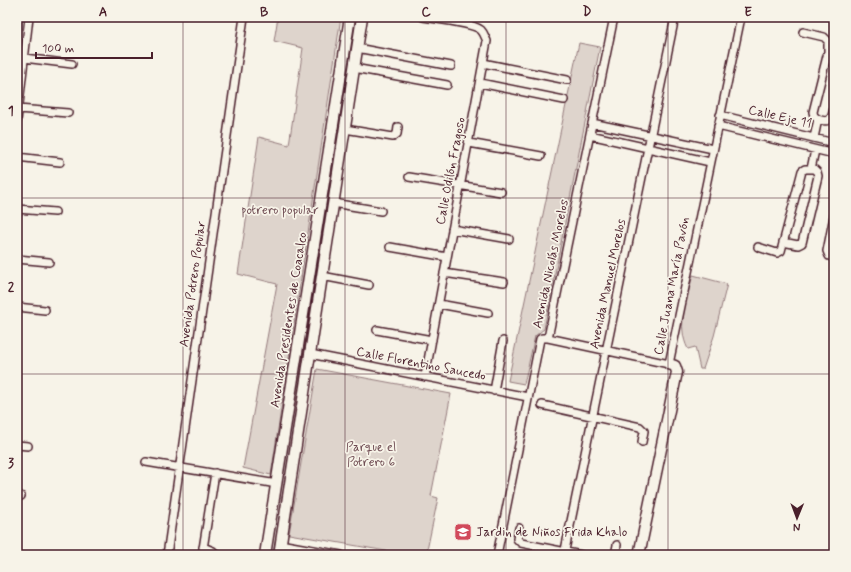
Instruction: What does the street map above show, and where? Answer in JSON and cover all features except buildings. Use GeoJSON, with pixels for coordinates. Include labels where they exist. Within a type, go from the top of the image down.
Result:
{"type":"FeatureCollection","features":[{"type":"Feature","properties":{"kind":"street"},"geometry":{"type":"LineString","coordinates":[[17,121],[22,53],[28,17]]}},
{"type":"Feature","properties":{"kind":"street","name":"Avenida Potrero Popular"},"geometry":{"type":"LineString","coordinates":[[167,555],[244,17]]}},
{"type":"Feature","properties":{"kind":"street"},"geometry":{"type":"LineString","coordinates":[[350,17],[362,18]]}},
{"type":"Feature","properties":{"kind":"street","name":"Avenida Presidentes de Coacalco"},"geometry":{"type":"LineString","coordinates":[[265,555],[350,17]]}},
{"type":"Feature","properties":{"kind":"street","name":"Calle Odilón Fragoso"},"geometry":{"type":"LineString","coordinates":[[423,17],[472,26],[480,29],[484,34],[486,41],[480,83],[425,377]]}},
{"type":"Feature","properties":{"kind":"street","name":"Avenida Nicolás Morelos"},"geometry":{"type":"LineString","coordinates":[[497,555],[539,340],[542,338],[548,338],[614,17]]}},
{"type":"Feature","properties":{"kind":"street","name":"Avenida Manuel Morelos"},"geometry":{"type":"LineString","coordinates":[[564,554],[675,17]]}},
{"type":"Feature","properties":{"kind":"street","name":"Calle Juana María Pavón"},"geometry":{"type":"LineString","coordinates":[[639,555],[677,372],[675,366],[669,364],[741,17]]}},
{"type":"Feature","properties":{"kind":"street","name":"Avenida Presidentes de Coacalco"},"geometry":{"type":"LineString","coordinates":[[278,555],[362,18]]}},
{"type":"Feature","properties":{"kind":"street"},"geometry":{"type":"LineString","coordinates":[[803,32],[827,38],[831,52],[814,116],[818,119],[827,121],[832,116],[834,108]]}},
{"type":"Feature","properties":{"kind":"street"},"geometry":{"type":"LineString","coordinates":[[358,48],[451,66]]}},
{"type":"Feature","properties":{"kind":"street"},"geometry":{"type":"LineString","coordinates":[[22,53],[72,64]]}},
{"type":"Feature","properties":{"kind":"street"},"geometry":{"type":"LineString","coordinates":[[483,63],[567,80]]}},
{"type":"Feature","properties":{"kind":"street"},"geometry":{"type":"LineString","coordinates":[[354,68],[447,85]]}},
{"type":"Feature","properties":{"kind":"street"},"geometry":{"type":"LineString","coordinates":[[480,83],[564,100]]}},
{"type":"Feature","properties":{"kind":"street"},"geometry":{"type":"LineString","coordinates":[[18,109],[68,114]]}},
{"type":"Feature","properties":{"kind":"street","name":"Calle Eje 11"},"geometry":{"type":"LineString","coordinates":[[720,116],[834,143]]}},
{"type":"Feature","properties":{"kind":"street"},"geometry":{"type":"LineString","coordinates":[[814,138],[818,119]]}},
{"type":"Feature","properties":{"kind":"street"},"geometry":{"type":"LineString","coordinates":[[592,123],[713,149]]}},
{"type":"Feature","properties":{"kind":"street"},"geometry":{"type":"LineString","coordinates":[[718,126],[834,154]]}},
{"type":"Feature","properties":{"kind":"street"},"geometry":{"type":"LineString","coordinates":[[345,129],[390,137],[396,134],[398,127]]}},
{"type":"Feature","properties":{"kind":"street"},"geometry":{"type":"LineString","coordinates":[[590,135],[710,162]]}},
{"type":"Feature","properties":{"kind":"street"},"geometry":{"type":"LineString","coordinates":[[468,143],[541,156]]}},
{"type":"Feature","properties":{"kind":"street"},"geometry":{"type":"LineString","coordinates":[[811,169],[815,150]]}},
{"type":"Feature","properties":{"kind":"street"},"geometry":{"type":"LineString","coordinates":[[17,157],[60,162]]}},
{"type":"Feature","properties":{"kind":"street"},"geometry":{"type":"LineString","coordinates":[[758,247],[779,252],[802,171],[805,168],[816,170],[818,176],[802,243],[796,245],[783,242]]}},
{"type":"Feature","properties":{"kind":"street"},"geometry":{"type":"LineString","coordinates":[[409,177],[501,192]]}},
{"type":"Feature","properties":{"kind":"street"},"geometry":{"type":"LineString","coordinates":[[333,203],[381,211]]}},
{"type":"Feature","properties":{"kind":"street"},"geometry":{"type":"LineString","coordinates":[[17,209],[55,212]]}},
{"type":"Feature","properties":{"kind":"street"},"geometry":{"type":"LineString","coordinates":[[834,216],[827,251],[829,256],[834,257]]}},
{"type":"Feature","properties":{"kind":"street"},"geometry":{"type":"LineString","coordinates":[[452,229],[509,239]]}},
{"type":"Feature","properties":{"kind":"street"},"geometry":{"type":"LineString","coordinates":[[390,247],[447,257]]}},
{"type":"Feature","properties":{"kind":"street"},"geometry":{"type":"LineString","coordinates":[[313,249],[326,251]]}},
{"type":"Feature","properties":{"kind":"street"},"geometry":{"type":"LineString","coordinates":[[17,259],[49,262]]}},
{"type":"Feature","properties":{"kind":"street"},"geometry":{"type":"LineString","coordinates":[[444,273],[504,282]]}},
{"type":"Feature","properties":{"kind":"street"},"geometry":{"type":"LineString","coordinates":[[322,276],[369,285]]}},
{"type":"Feature","properties":{"kind":"street"},"geometry":{"type":"LineString","coordinates":[[439,304],[488,313]]}},
{"type":"Feature","properties":{"kind":"street"},"geometry":{"type":"LineString","coordinates":[[17,307],[45,310]]}},
{"type":"Feature","properties":{"kind":"street"},"geometry":{"type":"LineString","coordinates":[[377,330],[432,340]]}},
{"type":"Feature","properties":{"kind":"street"},"geometry":{"type":"LineString","coordinates":[[548,338],[669,364]]}},
{"type":"Feature","properties":{"kind":"street"},"geometry":{"type":"LineString","coordinates":[[494,391],[503,341]]}},
{"type":"Feature","properties":{"kind":"street","name":"Calle Florentino Saucedo"},"geometry":{"type":"LineString","coordinates":[[310,354],[528,397]]}},
{"type":"Feature","properties":{"kind":"street"},"geometry":{"type":"LineString","coordinates":[[542,405],[642,428],[644,431],[642,442]]}},
{"type":"Feature","properties":{"kind":"street"},"geometry":{"type":"LineString","coordinates":[[284,438],[297,440]]}},
{"type":"Feature","properties":{"kind":"street"},"geometry":{"type":"LineString","coordinates":[[17,445],[28,446]]}},
{"type":"Feature","properties":{"kind":"street"},"geometry":{"type":"LineString","coordinates":[[146,462],[277,484]]}},
{"type":"Feature","properties":{"kind":"street"},"geometry":{"type":"LineString","coordinates":[[202,555],[215,473]]}},
{"type":"Feature","properties":{"kind":"street"},"geometry":{"type":"LineString","coordinates":[[519,528],[517,539],[519,542],[564,554],[581,555]]}},
{"type":"Feature","properties":{"kind":"street"},"geometry":{"type":"LineString","coordinates":[[280,544],[341,555]]}},
{"type":"Feature","properties":{"kind":"street"},"geometry":{"type":"LineString","coordinates":[[616,555],[617,545]]}},
{"type":"Feature","properties":{"kind":"street"},"geometry":{"type":"LineString","coordinates":[[203,547],[213,551],[217,555]]}},
{"type":"Feature","properties":{"kind":"green space","name":"potrero popular"},"geometry":{"type":"Polygon","coordinates":[[[278,17],[341,17],[271,475],[243,468],[277,284],[238,274],[259,137],[289,145],[303,48],[274,41],[278,17]]]}},
{"type":"Feature","properties":{"kind":"green space"},"geometry":{"type":"Polygon","coordinates":[[[579,43],[600,47],[544,329],[535,336],[524,384],[508,381],[579,43]]]}},
{"type":"Feature","properties":{"kind":"green space"},"geometry":{"type":"Polygon","coordinates":[[[693,275],[727,284],[714,336],[703,369],[700,369],[695,347],[688,349],[683,331],[684,312],[693,275]]]}},
{"type":"Feature","properties":{"kind":"green space","name":"Parque el Potrero 6"},"geometry":{"type":"Polygon","coordinates":[[[317,369],[451,394],[431,496],[438,498],[426,555],[409,555],[289,534],[317,369]]]}},
{"type":"Feature","properties":{"kind":"place","name":"Jardin de Niños Frida Khalo"},"geometry":{"type":"Point","coordinates":[463,532]}}]}
